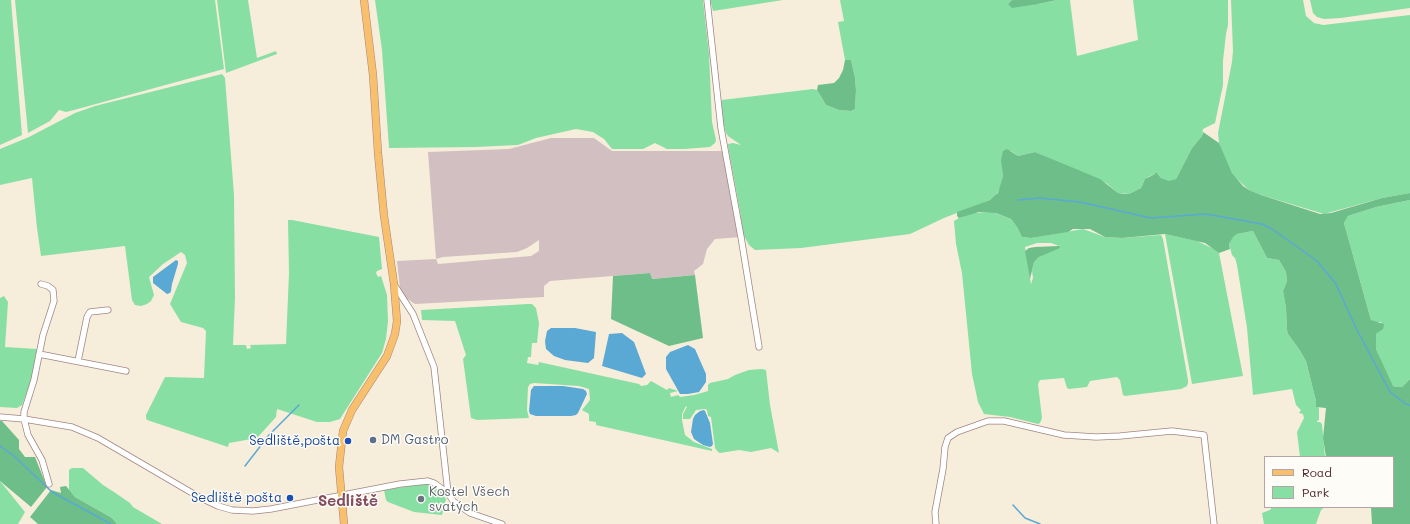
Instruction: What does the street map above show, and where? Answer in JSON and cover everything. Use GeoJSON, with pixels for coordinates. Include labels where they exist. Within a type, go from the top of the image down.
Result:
{"type":"FeatureCollection","features":[{"type":"Feature","properties":{"kind":"main road"},"geometry":{"type":"LineString","coordinates":[[344,524],[340,495],[339,461],[344,429],[352,410],[387,356],[395,334],[397,314],[384,216],[378,153],[373,68],[364,0]]}},
{"type":"Feature","properties":{"kind":"street"},"geometry":{"type":"LineString","coordinates":[[707,0],[721,128],[759,347]]}},
{"type":"Feature","properties":{"kind":"street"},"geometry":{"type":"LineString","coordinates":[[41,284],[48,286],[53,290],[54,296],[43,335],[34,380],[24,412],[24,419],[28,435],[42,460],[49,484]]}},
{"type":"Feature","properties":{"kind":"street"},"geometry":{"type":"LineString","coordinates":[[394,284],[413,314],[434,367],[448,493]]}},
{"type":"Feature","properties":{"kind":"street"},"geometry":{"type":"LineString","coordinates":[[78,361],[87,317],[90,312],[108,310]]}},
{"type":"Feature","properties":{"kind":"street"},"geometry":{"type":"LineString","coordinates":[[39,354],[126,372]]}},
{"type":"Feature","properties":{"kind":"street"},"geometry":{"type":"LineString","coordinates":[[0,417],[24,419],[72,427],[98,438],[199,497],[218,506],[232,510],[253,511],[284,507],[340,495],[420,481],[428,481],[434,483],[448,493],[453,501],[470,513],[502,524]]}},
{"type":"Feature","properties":{"kind":"street"},"geometry":{"type":"LineString","coordinates":[[936,524],[935,512],[943,469],[945,446],[948,438],[957,432],[988,421],[1004,422],[1064,435],[1096,437],[1172,431],[1204,435],[1214,524]]}},
{"type":"Feature","properties":{"kind":"shaded area"},"geometry":{"type":"Polygon","coordinates":[[[551,138],[594,138],[612,151],[726,151],[741,237],[715,239],[707,249],[703,264],[694,271],[695,275],[651,279],[650,273],[550,281],[544,286],[544,297],[415,304],[406,298],[400,288],[397,261],[436,259],[428,152],[509,149],[551,138]],[[539,240],[527,248],[517,252],[443,257],[436,259],[438,264],[531,256],[539,251],[539,240]]]}},
{"type":"Feature","properties":{"kind":"green space"},"geometry":{"type":"Polygon","coordinates":[[[0,0],[11,0],[22,135],[0,145],[0,0]]]}},
{"type":"Feature","properties":{"kind":"green space"},"geometry":{"type":"Polygon","coordinates":[[[15,0],[215,0],[224,69],[66,112],[59,110],[50,121],[28,133],[15,0]]]}},
{"type":"Feature","properties":{"kind":"green space"},"geometry":{"type":"Polygon","coordinates":[[[217,0],[248,0],[257,58],[276,51],[277,54],[226,73],[217,0]]]}},
{"type":"Feature","properties":{"kind":"green space"},"geometry":{"type":"Polygon","coordinates":[[[375,0],[703,0],[709,54],[712,122],[716,140],[715,143],[710,147],[684,149],[667,149],[655,143],[643,149],[612,149],[604,139],[593,132],[576,129],[536,138],[518,145],[389,148],[382,50],[375,0]]]}},
{"type":"Feature","properties":{"kind":"green space"},"geometry":{"type":"Polygon","coordinates":[[[710,0],[783,0],[713,11],[710,0]]]}},
{"type":"Feature","properties":{"kind":"green space"},"geometry":{"type":"Polygon","coordinates":[[[840,0],[1012,0],[1008,4],[1038,4],[1057,0],[1070,0],[1077,56],[1138,40],[1133,0],[1228,0],[1228,25],[1223,61],[1223,85],[1215,123],[1203,129],[1202,136],[1192,148],[1176,179],[1169,182],[1161,178],[1158,174],[1155,174],[1148,177],[1144,181],[1141,188],[1129,194],[1118,193],[1106,183],[1035,152],[1018,156],[1011,151],[1002,156],[1003,176],[996,196],[990,200],[944,218],[910,234],[801,248],[755,250],[749,245],[743,234],[728,144],[733,143],[741,145],[726,133],[723,122],[721,102],[722,100],[813,89],[817,90],[826,105],[839,110],[851,111],[855,109],[855,78],[851,60],[845,60],[838,22],[844,21],[840,0]]]}},
{"type":"Feature","properties":{"kind":"green space"},"geometry":{"type":"Polygon","coordinates":[[[1012,0],[1057,0],[1012,8],[1008,4],[1012,0]]]}},
{"type":"Feature","properties":{"kind":"green space"},"geometry":{"type":"Polygon","coordinates":[[[1231,0],[1303,0],[1306,16],[1314,23],[1323,25],[1410,15],[1410,193],[1382,198],[1324,214],[1261,195],[1249,190],[1237,179],[1232,173],[1222,152],[1218,133],[1232,62],[1231,0]]]}},
{"type":"Feature","properties":{"kind":"green space"},"geometry":{"type":"Polygon","coordinates":[[[1310,0],[1410,0],[1410,8],[1324,19],[1317,17],[1313,13],[1310,0]]]}},
{"type":"Feature","properties":{"kind":"green space"},"geometry":{"type":"Polygon","coordinates":[[[845,60],[851,60],[855,78],[855,109],[851,111],[839,110],[826,105],[817,90],[818,85],[834,83],[839,78],[843,70],[845,60]]]}},
{"type":"Feature","properties":{"kind":"green space"},"geometry":{"type":"Polygon","coordinates":[[[222,74],[225,78],[234,195],[235,298],[233,345],[246,345],[247,349],[251,348],[250,345],[286,344],[289,273],[288,220],[379,237],[382,269],[376,273],[378,277],[381,276],[387,295],[388,321],[386,339],[382,353],[340,419],[330,422],[317,422],[277,409],[276,417],[257,438],[229,443],[228,447],[147,420],[146,418],[146,415],[165,377],[204,378],[206,331],[203,328],[181,322],[170,304],[187,263],[185,255],[181,252],[163,264],[149,277],[154,295],[151,301],[141,306],[135,305],[132,300],[125,246],[41,256],[32,178],[0,185],[0,149],[29,137],[75,113],[95,106],[222,74]]]}},
{"type":"Feature","properties":{"kind":"green space"},"geometry":{"type":"Polygon","coordinates":[[[1203,132],[1219,143],[1232,173],[1243,186],[1249,190],[1320,214],[1331,213],[1382,198],[1410,193],[1410,200],[1376,207],[1348,216],[1344,223],[1371,320],[1384,324],[1383,329],[1376,334],[1376,349],[1393,386],[1402,387],[1410,379],[1410,524],[1372,524],[1371,508],[1394,508],[1394,456],[1326,456],[1323,438],[1326,408],[1316,407],[1316,401],[1306,361],[1288,334],[1287,330],[1286,308],[1283,291],[1287,281],[1286,272],[1279,260],[1267,258],[1253,231],[1237,234],[1233,237],[1229,244],[1230,249],[1219,253],[1205,243],[1165,234],[1122,238],[1105,237],[1090,229],[1073,229],[1068,232],[1031,238],[1022,237],[1011,219],[996,213],[979,212],[959,218],[957,216],[957,212],[990,200],[998,193],[1003,176],[1001,160],[1003,151],[1007,149],[1018,156],[1035,152],[1100,179],[1118,193],[1129,194],[1141,188],[1145,179],[1155,173],[1157,173],[1161,178],[1169,181],[1176,179],[1192,148],[1202,136],[1203,132]]]}},
{"type":"Feature","properties":{"kind":"green space"},"geometry":{"type":"Polygon","coordinates":[[[1410,200],[1410,379],[1402,387],[1396,387],[1391,383],[1376,349],[1376,334],[1383,328],[1381,322],[1374,322],[1371,320],[1344,223],[1348,216],[1376,207],[1410,200]]]}},
{"type":"Feature","properties":{"kind":"green space"},"geometry":{"type":"Polygon","coordinates":[[[993,212],[1011,219],[1022,237],[1031,238],[1083,229],[1105,237],[1122,238],[1161,235],[1163,239],[1188,380],[1187,386],[1181,389],[1125,396],[1123,395],[1120,380],[1117,377],[1090,381],[1087,387],[1069,389],[1067,388],[1064,378],[1040,380],[1038,384],[1042,418],[1040,423],[1038,424],[1010,417],[984,414],[978,402],[972,374],[962,273],[956,244],[954,221],[973,213],[993,212]],[[1037,243],[1025,247],[1031,284],[1034,262],[1039,257],[1059,246],[1051,243],[1037,243]]]}},
{"type":"Feature","properties":{"kind":"green space"},"geometry":{"type":"Polygon","coordinates":[[[1253,231],[1267,258],[1279,260],[1286,272],[1287,281],[1283,291],[1286,308],[1287,330],[1288,334],[1306,361],[1316,406],[1319,408],[1319,420],[1317,422],[1322,424],[1325,456],[1300,456],[1297,432],[1304,418],[1303,414],[1299,413],[1301,410],[1296,405],[1292,389],[1253,395],[1247,328],[1237,265],[1229,244],[1232,237],[1237,234],[1253,231]]]}},
{"type":"Feature","properties":{"kind":"green space"},"geometry":{"type":"Polygon","coordinates":[[[1165,234],[1197,241],[1219,253],[1243,376],[1192,384],[1165,234]]]}},
{"type":"Feature","properties":{"kind":"green space"},"geometry":{"type":"Polygon","coordinates":[[[1059,246],[1060,248],[1039,257],[1034,262],[1030,279],[1025,251],[1029,248],[1035,247],[1059,246]]]}},
{"type":"Feature","properties":{"kind":"green space"},"geometry":{"type":"Polygon","coordinates":[[[650,273],[652,279],[695,275],[703,338],[669,346],[611,319],[613,276],[650,273]]]}},
{"type":"Feature","properties":{"kind":"green space"},"geometry":{"type":"Polygon","coordinates":[[[4,296],[8,302],[5,347],[37,349],[32,379],[22,405],[17,408],[0,407],[0,298],[4,296]]]}},
{"type":"Feature","properties":{"kind":"green space"},"geometry":{"type":"Polygon","coordinates":[[[532,304],[536,308],[539,323],[537,343],[532,343],[531,357],[528,357],[527,363],[538,365],[539,362],[639,384],[641,386],[647,385],[651,381],[667,390],[669,388],[678,391],[670,393],[671,397],[678,395],[680,397],[694,395],[708,391],[708,385],[710,383],[728,379],[749,370],[766,370],[770,405],[779,453],[771,448],[751,452],[739,450],[718,452],[715,448],[711,417],[708,416],[707,410],[696,410],[690,419],[683,419],[686,406],[682,414],[685,435],[694,442],[712,449],[712,451],[596,425],[596,422],[589,421],[589,414],[582,410],[590,400],[589,389],[579,386],[530,384],[528,387],[527,410],[529,418],[477,420],[471,418],[463,359],[466,355],[455,321],[422,320],[421,310],[532,304]]]}},
{"type":"Feature","properties":{"kind":"green space"},"geometry":{"type":"Polygon","coordinates":[[[0,421],[2,421],[19,440],[19,449],[25,457],[35,457],[47,487],[31,507],[0,481],[0,421]]]}},
{"type":"Feature","properties":{"kind":"green space"},"geometry":{"type":"Polygon","coordinates":[[[72,468],[83,468],[103,485],[130,503],[133,507],[162,524],[117,524],[112,518],[75,497],[69,490],[69,470],[72,468]]]}},
{"type":"Feature","properties":{"kind":"green space"},"geometry":{"type":"Polygon","coordinates":[[[0,481],[25,512],[18,524],[0,524],[0,481]]]}},
{"type":"Feature","properties":{"kind":"green space"},"geometry":{"type":"Polygon","coordinates":[[[428,484],[434,487],[441,492],[446,499],[442,515],[414,512],[386,500],[384,490],[428,484]]]}},
{"type":"Feature","properties":{"kind":"green space"},"geometry":{"type":"Polygon","coordinates":[[[66,486],[75,497],[112,518],[117,524],[38,524],[30,517],[51,490],[61,493],[60,487],[66,486]]]}},
{"type":"Feature","properties":{"kind":"green space"},"geometry":{"type":"Polygon","coordinates":[[[1271,508],[1324,508],[1321,510],[1316,524],[1264,524],[1262,513],[1271,508]]]}},
{"type":"Feature","properties":{"kind":"water"},"geometry":{"type":"Polygon","coordinates":[[[176,260],[178,261],[178,264],[171,291],[167,294],[153,283],[153,277],[176,260]]]}},
{"type":"Feature","properties":{"kind":"water"},"geometry":{"type":"Polygon","coordinates":[[[551,328],[575,328],[596,332],[594,358],[588,363],[565,360],[554,356],[546,349],[545,341],[547,331],[551,328]]]}},
{"type":"Feature","properties":{"kind":"water"},"geometry":{"type":"Polygon","coordinates":[[[622,333],[634,342],[646,374],[642,378],[602,366],[609,334],[622,333]]]}},
{"type":"Feature","properties":{"kind":"water"},"geometry":{"type":"Polygon","coordinates":[[[688,345],[695,349],[706,374],[706,382],[699,392],[680,394],[666,369],[666,357],[670,352],[688,345]]]}},
{"type":"Feature","properties":{"kind":"water"},"geometry":{"type":"Polygon","coordinates":[[[534,386],[563,386],[583,389],[587,394],[576,415],[536,416],[530,414],[529,411],[531,390],[534,386]]]}},
{"type":"Feature","properties":{"kind":"water"},"geometry":{"type":"Polygon","coordinates":[[[704,410],[710,423],[713,444],[710,447],[703,445],[694,439],[691,432],[695,415],[704,410]]]}},
{"type":"Feature","properties":{"kind":"waterway"},"geometry":{"type":"LineString","coordinates":[[1018,200],[1039,198],[1080,202],[1151,218],[1206,214],[1262,224],[1272,229],[1317,261],[1336,284],[1356,328],[1390,392],[1406,404],[1410,405]]}},
{"type":"Feature","properties":{"kind":"waterway"},"geometry":{"type":"LineString","coordinates":[[245,466],[269,435],[299,405]]}},
{"type":"Feature","properties":{"kind":"waterway"},"geometry":{"type":"LineString","coordinates":[[0,446],[13,455],[52,492],[111,524]]}},
{"type":"Feature","properties":{"kind":"waterway"},"geometry":{"type":"LineString","coordinates":[[1013,505],[1025,518],[1040,524]]}},
{"type":"Feature","properties":{"kind":"place","name":"DM Gastro"},"geometry":{"type":"Point","coordinates":[373,440]}},
{"type":"Feature","properties":{"kind":"place","name":"Sedliště,pošta"},"geometry":{"type":"Point","coordinates":[348,441]}},
{"type":"Feature","properties":{"kind":"place","name":"Sedliště pošta"},"geometry":{"type":"Point","coordinates":[290,498]}},
{"type":"Feature","properties":{"kind":"place","name":"Kostel Všech svatých"},"geometry":{"type":"Point","coordinates":[421,499]}},
{"type":"Feature","properties":{"kind":"district","name":"Sedliště"},"geometry":{"type":"Point","coordinates":[348,501]}}]}
